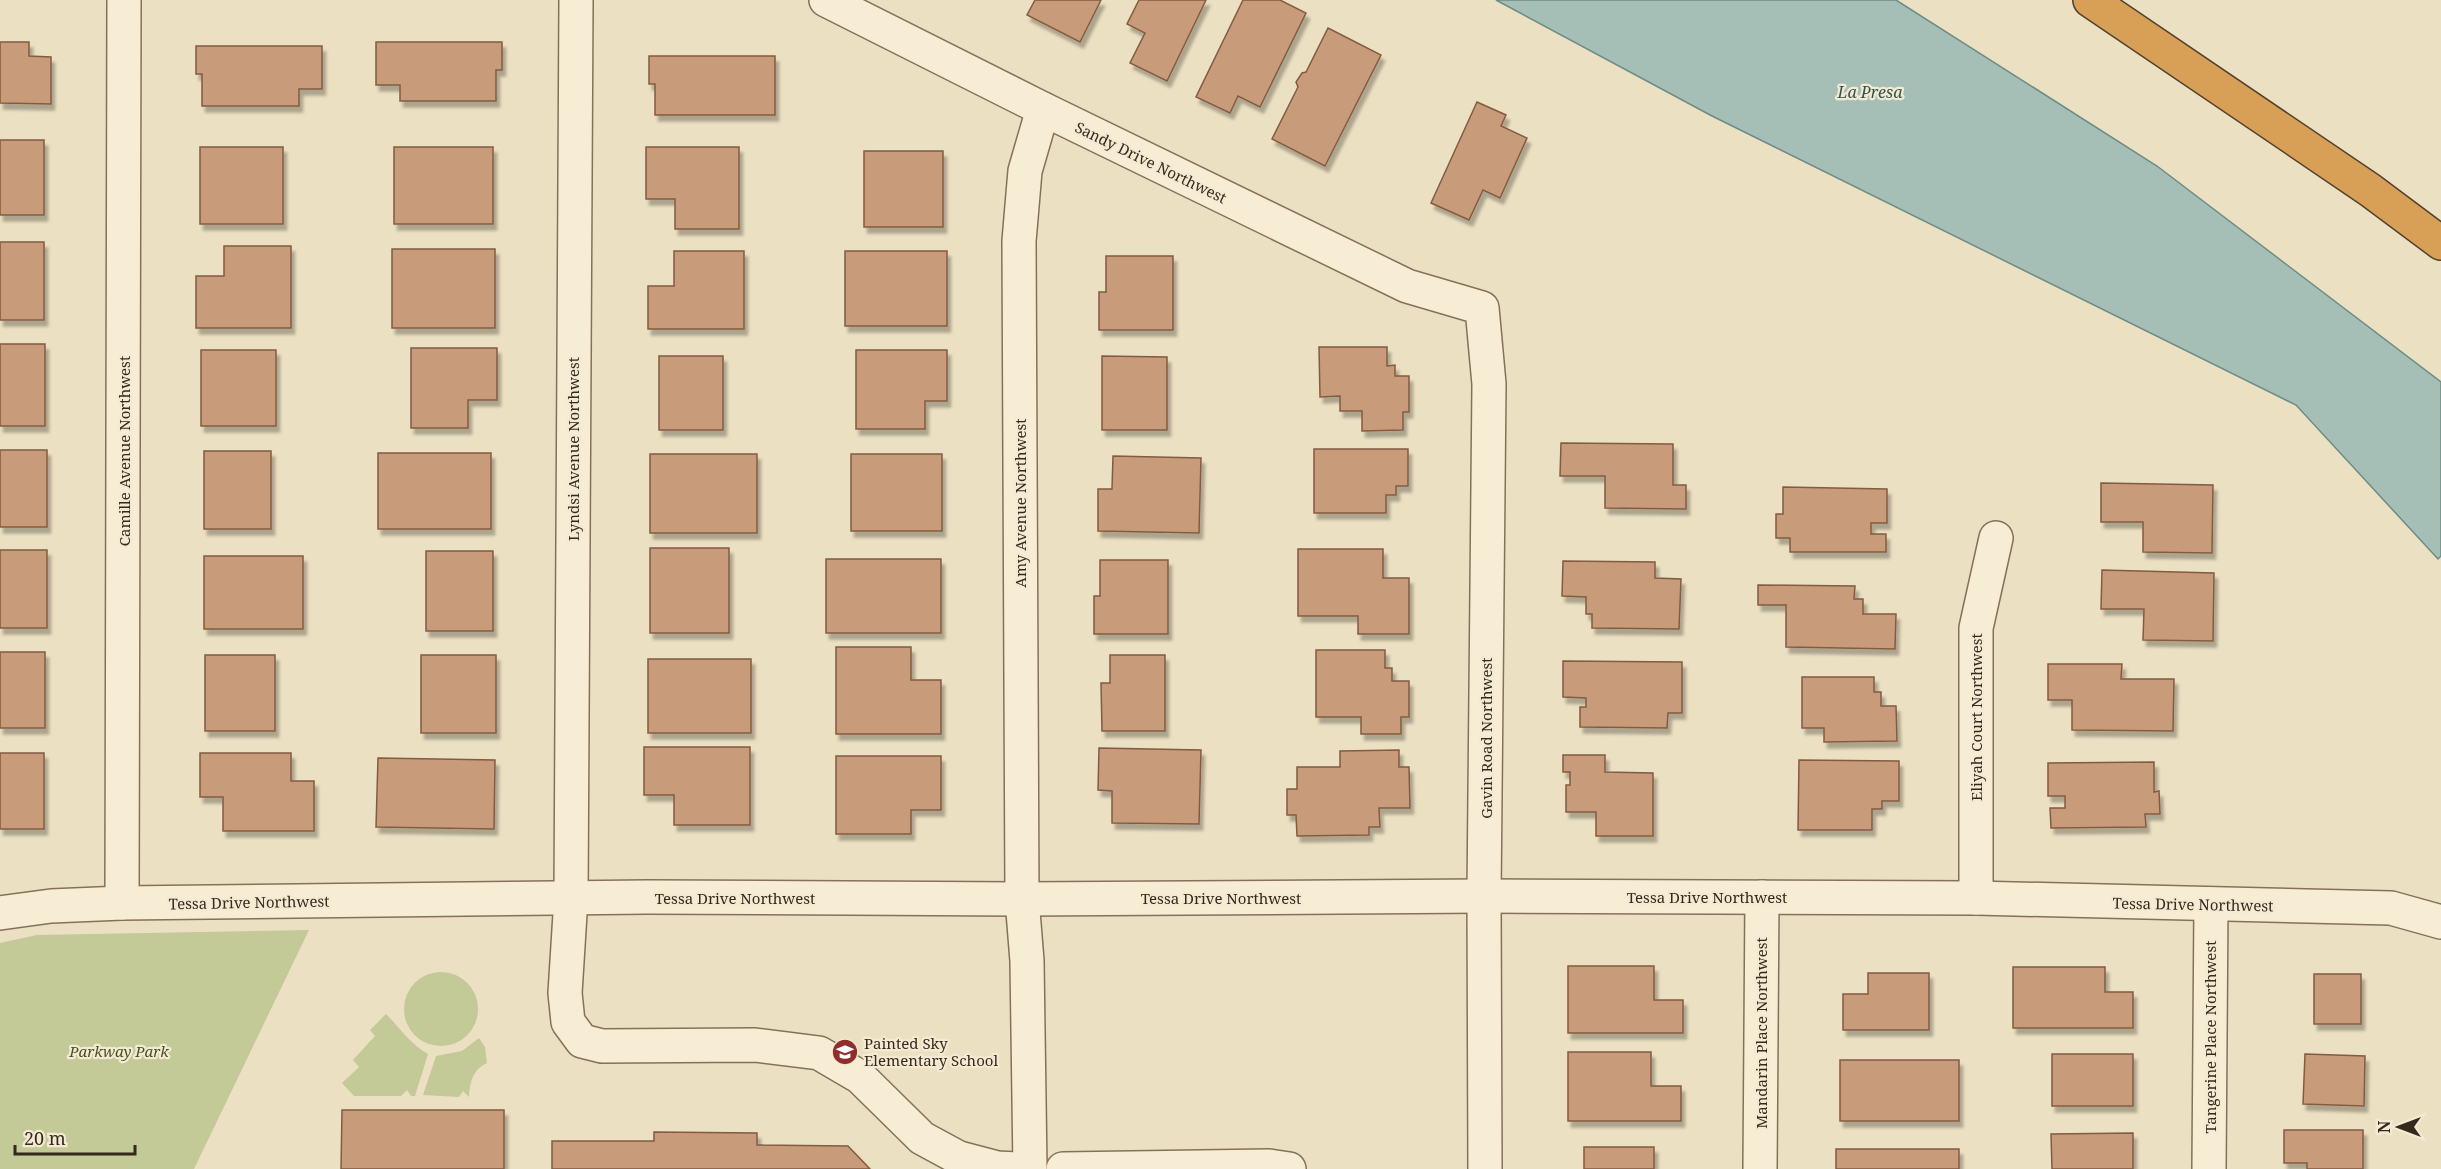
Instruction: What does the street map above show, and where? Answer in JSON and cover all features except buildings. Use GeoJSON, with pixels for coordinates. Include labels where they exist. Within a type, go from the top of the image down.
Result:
{"type":"FeatureCollection","features":[{"type":"Feature","properties":{"kind":"highway"},"geometry":{"type":"LineString","coordinates":[[2090,0],[2370,190],[2441,243]]}},
{"type":"Feature","properties":{"kind":"street","name":"Camille Avenue Northwest"},"geometry":{"type":"LineString","coordinates":[[122,903],[124,0]]}},
{"type":"Feature","properties":{"kind":"street","name":"Lyndsi Avenue Northwest"},"geometry":{"type":"LineString","coordinates":[[576,0],[571,898],[565,993],[568,1022],[582,1041],[602,1046],[755,1045],[819,1053],[860,1077],[922,1138],[959,1158],[997,1168],[1017,1169]]}},
{"type":"Feature","properties":{"kind":"street","name":"Sandy Drive Northwest"},"geometry":{"type":"LineString","coordinates":[[826,0],[1043,109],[1407,286],[1482,308]]}},
{"type":"Feature","properties":{"kind":"street","name":"Amy Avenue Northwest"},"geometry":{"type":"LineString","coordinates":[[1030,1169],[1028,961],[1022,899],[1019,241],[1025,171],[1043,109]]}},
{"type":"Feature","properties":{"kind":"street","name":"Gavin Road Northwest"},"geometry":{"type":"LineString","coordinates":[[1482,308],[1489,384],[1484,896],[1485,1169]]}},
{"type":"Feature","properties":{"kind":"street","name":"Eliyah Court Northwest"},"geometry":{"type":"LineString","coordinates":[[1976,898],[1976,628],[1996,538]]}},
{"type":"Feature","properties":{"kind":"street","name":"Tessa Drive Northwest"},"geometry":{"type":"LineString","coordinates":[[0,913],[51,906],[122,903],[571,898],[1762,897],[1976,898],[2391,908],[2441,922]]}},
{"type":"Feature","properties":{"kind":"street","name":"Mandarin Place Northwest"},"geometry":{"type":"LineString","coordinates":[[1760,1169],[1762,897]]}},
{"type":"Feature","properties":{"kind":"street","name":"Tangerine Place Northwest"},"geometry":{"type":"LineString","coordinates":[[2209,1169],[2211,904]]}},
{"type":"Feature","properties":{"kind":"street"},"geometry":{"type":"LineString","coordinates":[[1063,1169],[1269,1166],[1289,1169]]}},
{"type":"Feature","properties":{"kind":"green space","name":"Parkway Park"},"geometry":{"type":"Polygon","coordinates":[[[309,930],[194,1169],[0,1169],[0,943],[37,935],[309,930]]]}},
{"type":"Feature","properties":{"kind":"green space"},"geometry":{"type":"Polygon","coordinates":[[[441,972],[462,978],[472,988],[478,1009],[472,1030],[462,1040],[441,1046],[420,1040],[410,1030],[404,1009],[410,988],[420,978],[441,972]]]}},
{"type":"Feature","properties":{"kind":"green space"},"geometry":{"type":"Polygon","coordinates":[[[386,1014],[410,1041],[428,1054],[415,1096],[411,1096],[407,1090],[401,1096],[354,1096],[342,1083],[359,1067],[353,1060],[375,1036],[370,1030],[386,1014]]]}},
{"type":"Feature","properties":{"kind":"green space"},"geometry":{"type":"Polygon","coordinates":[[[479,1038],[485,1047],[487,1063],[475,1073],[469,1097],[463,1091],[459,1097],[423,1095],[436,1056],[462,1051],[479,1038]]]}},
{"type":"Feature","properties":{"kind":"water","name":"La Presa"},"geometry":{"type":"Polygon","coordinates":[[[1496,0],[1896,0],[2157,166],[2441,382],[2441,556],[2438,559],[2296,405],[1712,116],[1496,0]]]}},
{"type":"Feature","properties":{"kind":"place","name":"Painted Sky Elementary School"},"geometry":{"type":"Point","coordinates":[845,1052]}}]}
